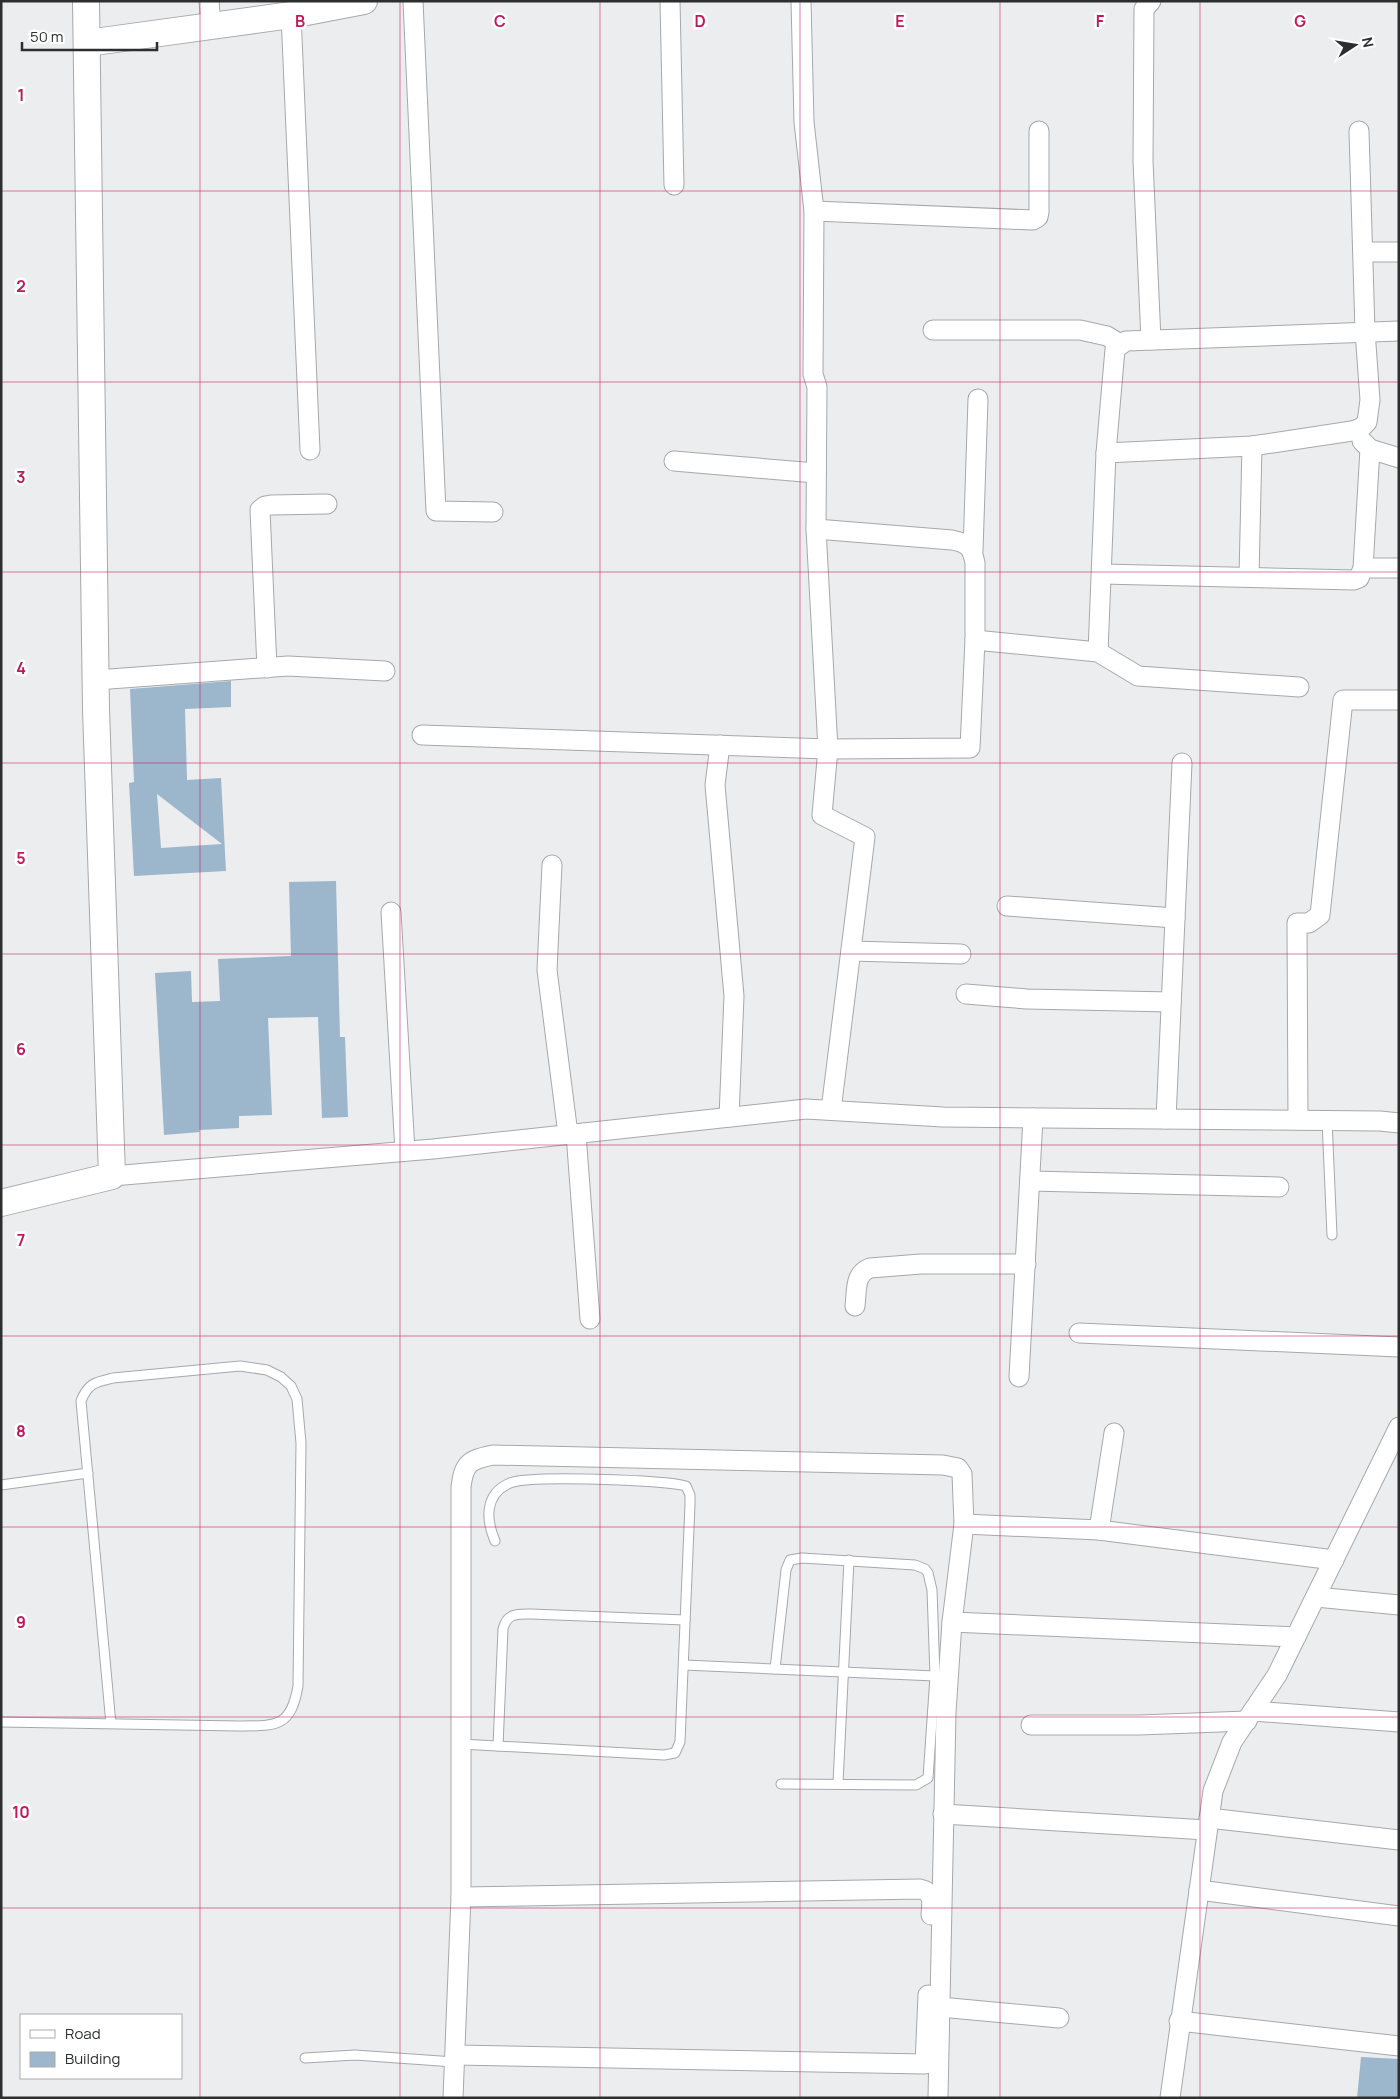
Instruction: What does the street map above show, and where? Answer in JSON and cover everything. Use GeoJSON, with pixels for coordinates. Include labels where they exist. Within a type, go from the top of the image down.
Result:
{"type":"FeatureCollection","features":[{"type":"Feature","properties":{"kind":"street"},"geometry":{"type":"LineString","coordinates":[[86,1],[96,680],[112,1176]]}},
{"type":"Feature","properties":{"kind":"street"},"geometry":{"type":"LineString","coordinates":[[87,44],[210,14],[291,15],[364,1]]}},
{"type":"Feature","properties":{"kind":"street"},"geometry":{"type":"LineString","coordinates":[[413,1],[436,511],[493,512]]}},
{"type":"Feature","properties":{"kind":"street"},"geometry":{"type":"LineString","coordinates":[[670,1],[674,185]]}},
{"type":"Feature","properties":{"kind":"street"},"geometry":{"type":"LineString","coordinates":[[801,1],[804,122],[814,210],[814,374],[817,387],[816,529],[828,749],[822,815],[866,837],[831,1110]]}},
{"type":"Feature","properties":{"kind":"street"},"geometry":{"type":"LineString","coordinates":[[1151,1],[1144,9],[1143,161],[1151,340]]}},
{"type":"Feature","properties":{"kind":"street"},"geometry":{"type":"LineString","coordinates":[[291,15],[310,450]]}},
{"type":"Feature","properties":{"kind":"street"},"geometry":{"type":"LineString","coordinates":[[814,210],[1033,220],[1038,217],[1039,212],[1039,131]]}},
{"type":"Feature","properties":{"kind":"street"},"geometry":{"type":"LineString","coordinates":[[1106,453],[1252,446],[1361,428],[1370,414],[1365,331],[1359,131]]}},
{"type":"Feature","properties":{"kind":"street"},"geometry":{"type":"LineString","coordinates":[[1363,252],[1399,252]]}},
{"type":"Feature","properties":{"kind":"street"},"geometry":{"type":"LineString","coordinates":[[933,330],[1080,330],[1107,336],[1120,344]]}},
{"type":"Feature","properties":{"kind":"street"},"geometry":{"type":"LineString","coordinates":[[1098,652],[1106,453],[1115,349],[1126,340],[1399,331]]}},
{"type":"Feature","properties":{"kind":"street"},"geometry":{"type":"LineString","coordinates":[[422,734],[828,749],[970,748],[975,640],[975,563],[973,550],[978,399]]}},
{"type":"Feature","properties":{"kind":"street"},"geometry":{"type":"LineString","coordinates":[[1352,431],[1370,449],[1399,458]]}},
{"type":"Feature","properties":{"kind":"street"},"geometry":{"type":"LineString","coordinates":[[1249,577],[1252,446]]}},
{"type":"Feature","properties":{"kind":"street"},"geometry":{"type":"LineString","coordinates":[[1102,574],[1249,577],[1349,582],[1358,578],[1363,568],[1370,449]]}},
{"type":"Feature","properties":{"kind":"street"},"geometry":{"type":"LineString","coordinates":[[674,461],[816,473]]}},
{"type":"Feature","properties":{"kind":"street"},"geometry":{"type":"LineString","coordinates":[[267,668],[260,510],[265,506],[271,505],[327,504]]}},
{"type":"Feature","properties":{"kind":"street"},"geometry":{"type":"LineString","coordinates":[[816,529],[952,540],[969,544],[973,550]]}},
{"type":"Feature","properties":{"kind":"street"},"geometry":{"type":"LineString","coordinates":[[1363,568],[1399,568]]}},
{"type":"Feature","properties":{"kind":"street"},"geometry":{"type":"LineString","coordinates":[[975,640],[1098,652],[1138,676],[1299,687]]}},
{"type":"Feature","properties":{"kind":"street"},"geometry":{"type":"LineString","coordinates":[[96,680],[305,666],[385,671]]}},
{"type":"Feature","properties":{"kind":"street"},"geometry":{"type":"LineString","coordinates":[[1298,1120],[1297,923],[1309,923],[1320,915],[1343,700],[1399,700]]}},
{"type":"Feature","properties":{"kind":"street"},"geometry":{"type":"LineString","coordinates":[[720,745],[715,785],[734,996],[730,1117]]}},
{"type":"Feature","properties":{"kind":"street"},"geometry":{"type":"LineString","coordinates":[[1166,1119],[1182,763]]}},
{"type":"Feature","properties":{"kind":"street"},"geometry":{"type":"LineString","coordinates":[[552,865],[547,970],[572,1134],[590,1319]]}},
{"type":"Feature","properties":{"kind":"street"},"geometry":{"type":"LineString","coordinates":[[1007,906],[1175,918]]}},
{"type":"Feature","properties":{"kind":"street"},"geometry":{"type":"LineString","coordinates":[[391,912],[405,1151]]}},
{"type":"Feature","properties":{"kind":"street"},"geometry":{"type":"LineString","coordinates":[[851,951],[961,954]]}},
{"type":"Feature","properties":{"kind":"street"},"geometry":{"type":"LineString","coordinates":[[966,994],[1027,999],[1171,1002]]}},
{"type":"Feature","properties":{"kind":"street"},"geometry":{"type":"LineString","coordinates":[[1,1203],[112,1176],[405,1151],[806,1109],[943,1117],[1327,1120],[1399,1123]]}},
{"type":"Feature","properties":{"kind":"street"},"geometry":{"type":"LineString","coordinates":[[1019,1377],[1033,1118]]}},
{"type":"Feature","properties":{"kind":"street"},"geometry":{"type":"LineString","coordinates":[[1030,1181],[1279,1187]]}},
{"type":"Feature","properties":{"kind":"street"},"geometry":{"type":"LineString","coordinates":[[855,1306],[858,1278],[863,1270],[870,1268],[921,1264],[1026,1264]]}},
{"type":"Feature","properties":{"kind":"street"},"geometry":{"type":"LineString","coordinates":[[1079,1333],[1399,1347]]}},
{"type":"Feature","properties":{"kind":"street"},"geometry":{"type":"LineString","coordinates":[[1170,2098],[1179,2021],[1213,1791],[1232,1742],[1277,1675],[1334,1560],[1390,1465],[1399,1427]]}},
{"type":"Feature","properties":{"kind":"street"},"geometry":{"type":"LineString","coordinates":[[1099,1530],[1114,1432]]}},
{"type":"Feature","properties":{"kind":"street"},"geometry":{"type":"LineString","coordinates":[[454,2098],[461,1897],[461,1487],[463,1471],[470,1462],[493,1455],[954,1466],[961,1471],[963,1479],[964,1524],[952,1622],[943,1814],[938,2098]]}},
{"type":"Feature","properties":{"kind":"street"},"geometry":{"type":"LineString","coordinates":[[964,1524],[1099,1530],[1334,1560]]}},
{"type":"Feature","properties":{"kind":"street"},"geometry":{"type":"LineString","coordinates":[[1316,1597],[1399,1605]]}},
{"type":"Feature","properties":{"kind":"street"},"geometry":{"type":"LineString","coordinates":[[952,1622],[1296,1637]]}},
{"type":"Feature","properties":{"kind":"street"},"geometry":{"type":"LineString","coordinates":[[1031,1725],[1139,1725],[1250,1716],[1399,1722]]}},
{"type":"Feature","properties":{"kind":"street"},"geometry":{"type":"LineString","coordinates":[[943,1814],[1208,1824],[1399,1840]]}},
{"type":"Feature","properties":{"kind":"street"},"geometry":{"type":"LineString","coordinates":[[454,2058],[925,2064],[932,1901],[928,1892],[920,1889],[461,1897]]}},
{"type":"Feature","properties":{"kind":"street"},"geometry":{"type":"LineString","coordinates":[[1199,1890],[1399,1916]]}},
{"type":"Feature","properties":{"kind":"street"},"geometry":{"type":"LineString","coordinates":[[940,2007],[1059,2018]]}},
{"type":"Feature","properties":{"kind":"street"},"geometry":{"type":"LineString","coordinates":[[1179,2021],[1399,2046]]}},
{"type":"Feature","properties":{"kind":"lane"},"geometry":{"type":"LineString","coordinates":[[1327,1120],[1332,1234]]}},
{"type":"Feature","properties":{"kind":"lane"},"geometry":{"type":"LineString","coordinates":[[1,1722],[111,1724],[261,1726],[276,1723],[288,1717],[295,1705],[298,1686],[301,1443],[297,1399],[291,1386],[281,1376],[267,1370],[240,1366],[113,1378],[97,1382],[85,1389],[81,1401],[111,1724]]}},
{"type":"Feature","properties":{"kind":"lane"},"geometry":{"type":"LineString","coordinates":[[1,1485],[88,1473]]}},
{"type":"Feature","properties":{"kind":"lane"},"geometry":{"type":"LineString","coordinates":[[461,1744],[664,1755],[675,1753],[680,1742],[690,1504],[690,1495],[686,1486],[580,1480],[529,1480],[510,1483],[491,1498],[487,1518],[495,1541]]}},
{"type":"Feature","properties":{"kind":"lane"},"geometry":{"type":"LineString","coordinates":[[775,1669],[787,1563],[797,1558],[849,1560],[915,1565],[925,1569],[928,1573],[932,1590],[935,1676],[928,1778],[916,1784],[781,1784]]}},
{"type":"Feature","properties":{"kind":"lane"},"geometry":{"type":"LineString","coordinates":[[838,1783],[849,1560]]}},
{"type":"Feature","properties":{"kind":"lane"},"geometry":{"type":"LineString","coordinates":[[498,1746],[502,1629],[508,1617],[531,1614],[685,1620]]}},
{"type":"Feature","properties":{"kind":"lane"},"geometry":{"type":"LineString","coordinates":[[684,1664],[935,1676]]}},
{"type":"Feature","properties":{"kind":"lane"},"geometry":{"type":"LineString","coordinates":[[305,2058],[355,2055],[454,2058]]}},
{"type":"Feature","properties":{"kind":"building"},"geometry":{"type":"Polygon","coordinates":[[[231,681],[231,707],[185,709],[187,780],[221,778],[226,871],[134,876],[129,783],[134,782],[130,689],[231,681]],[[157,794],[161,848],[222,844],[157,794]]]}},
{"type":"Feature","properties":{"kind":"building"},"geometry":{"type":"Polygon","coordinates":[[[336,881],[340,1037],[345,1037],[348,1117],[322,1118],[318,1017],[268,1018],[272,1115],[239,1116],[239,1128],[199,1130],[200,1132],[164,1135],[155,973],[191,971],[192,1002],[220,1001],[218,959],[291,956],[289,882],[336,881]]]}},
{"type":"Feature","properties":{"kind":"building"},"geometry":{"type":"Polygon","coordinates":[[[1361,2057],[1399,2059],[1399,2098],[1357,2098],[1361,2057]]]}}]}
